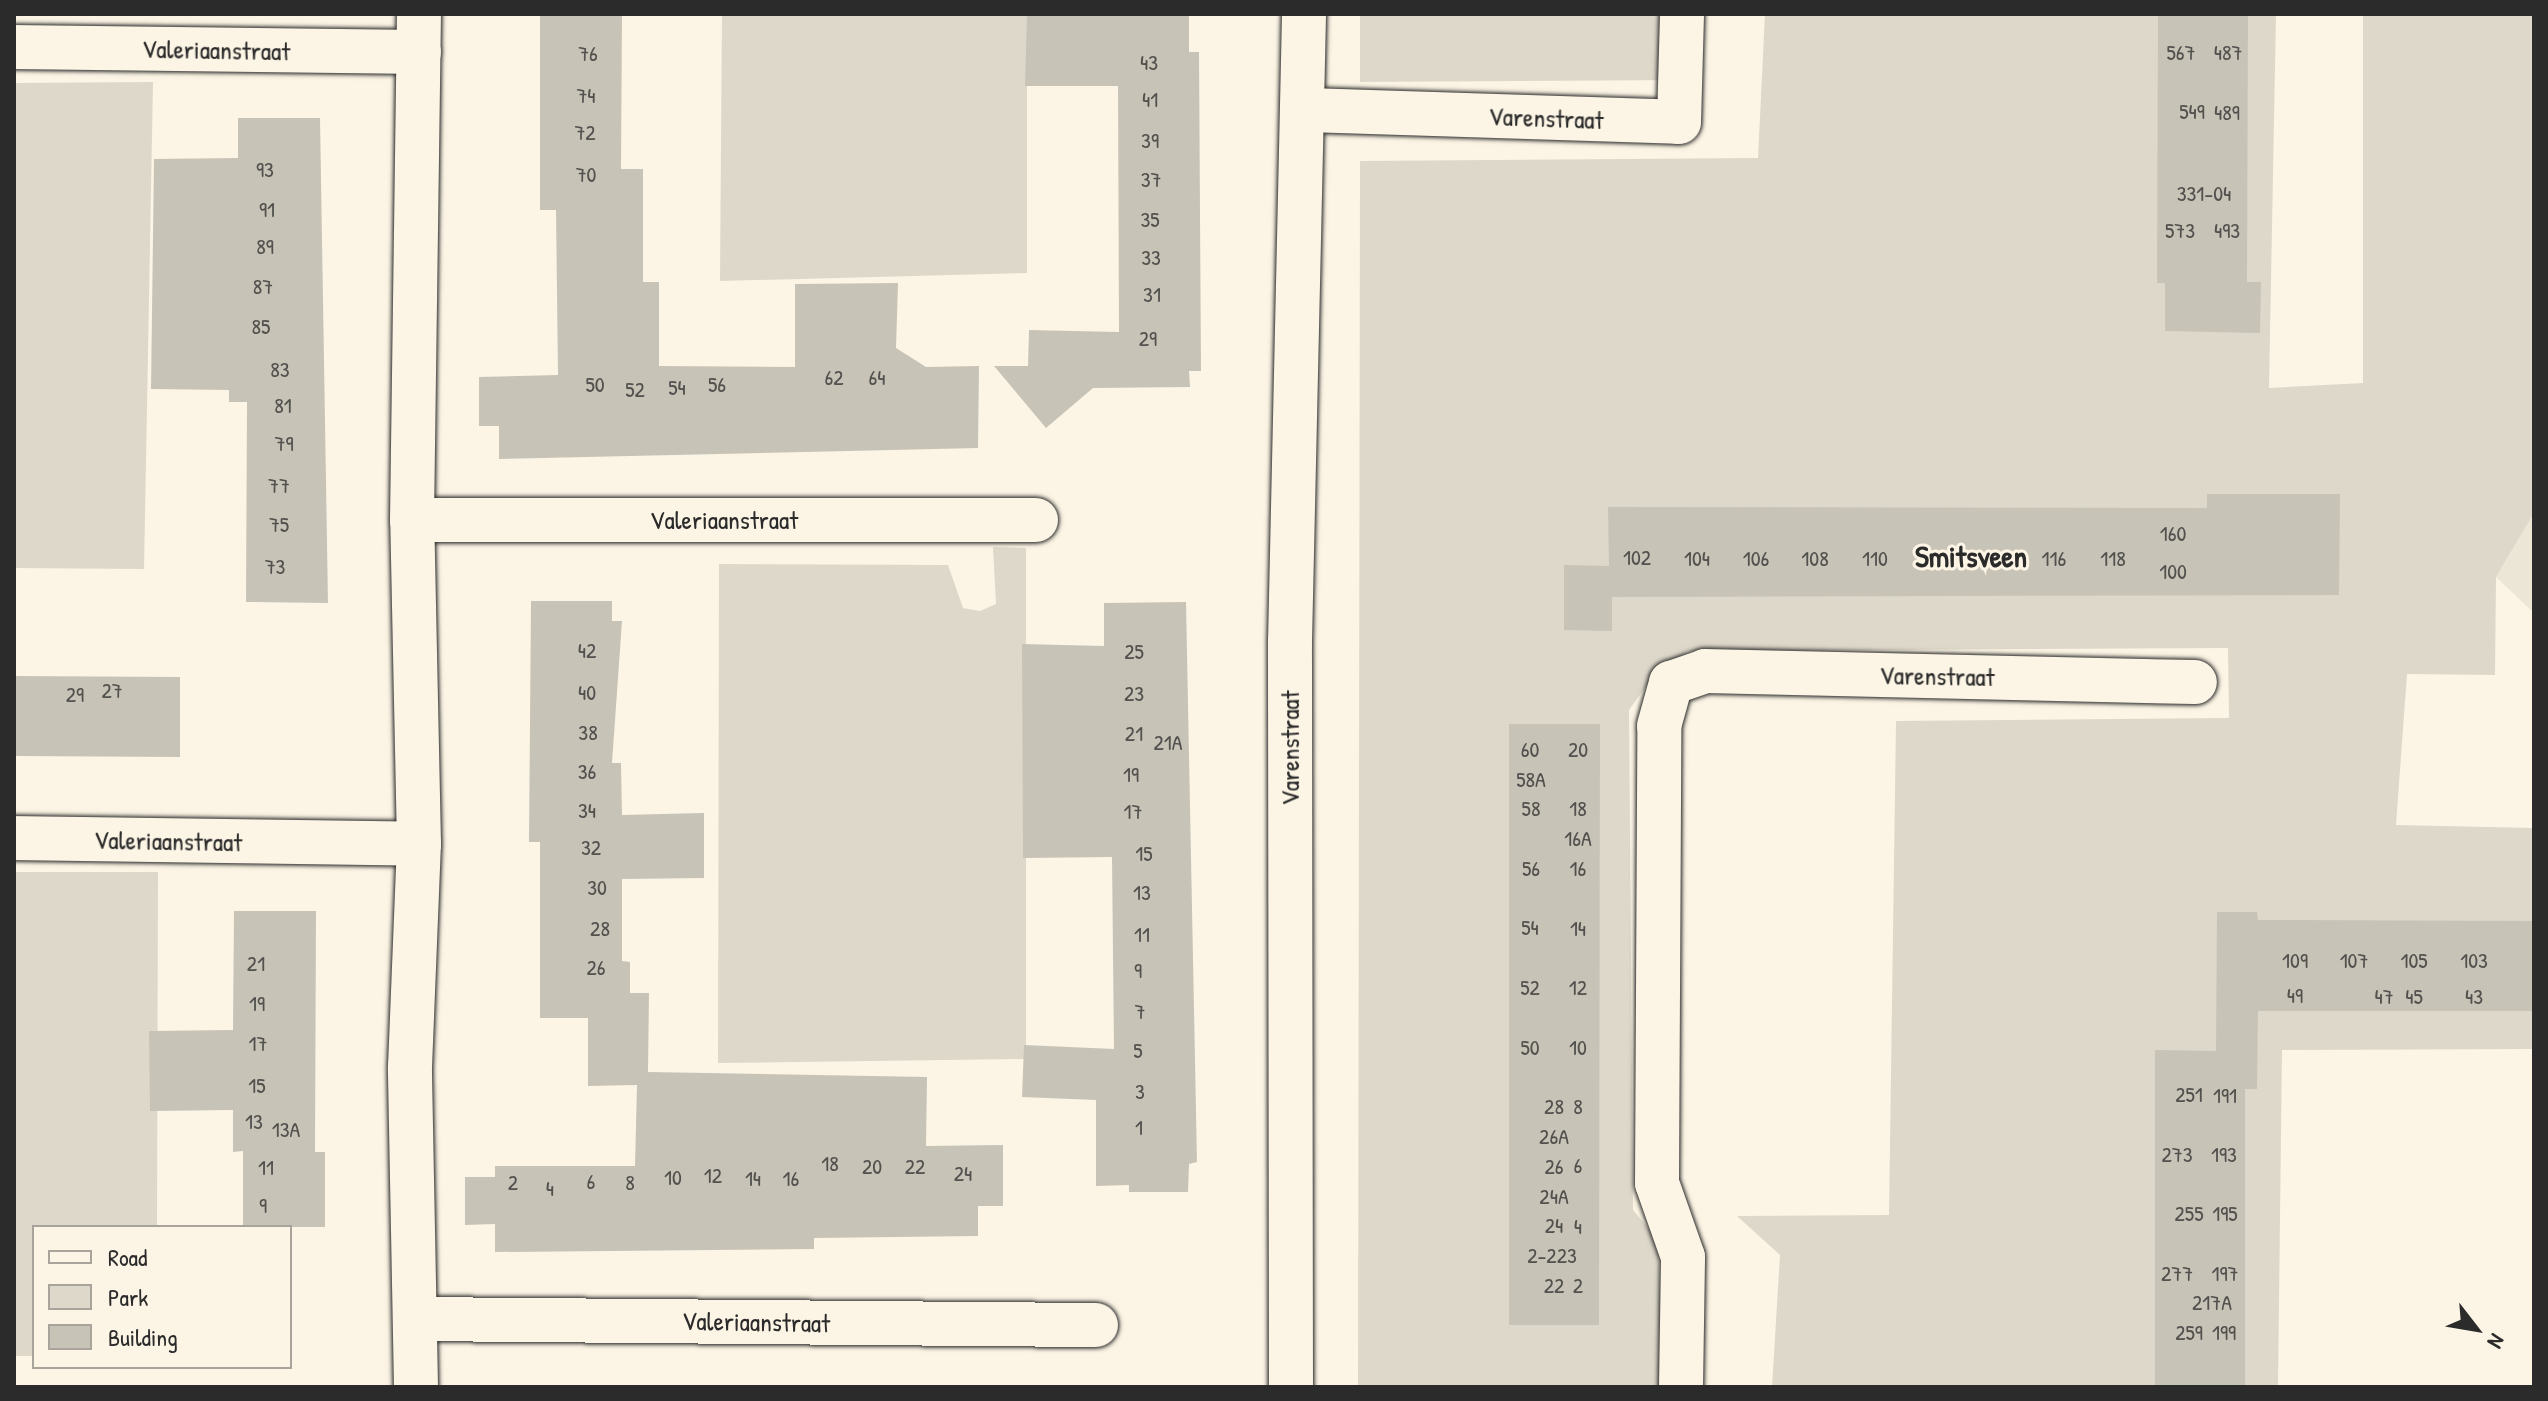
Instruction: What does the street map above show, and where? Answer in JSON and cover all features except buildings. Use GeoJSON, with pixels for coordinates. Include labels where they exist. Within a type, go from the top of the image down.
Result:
{"type":"FeatureCollection","features":[{"type":"Feature","properties":{"kind":"street","name":"Varenstraat"},"geometry":{"type":"LineString","coordinates":[[1291,1387],[1290,642],[1306,110],[1304,14]]}},
{"type":"Feature","properties":{"kind":"street","name":"Varenstraat"},"geometry":{"type":"LineString","coordinates":[[1306,110],[1679,122],[1682,14]]}},
{"type":"Feature","properties":{"kind":"street","name":"Valeriaanstraat"},"geometry":{"type":"LineString","coordinates":[[14,47],[419,33],[412,520],[419,844],[410,1067],[416,1387]]}},
{"type":"Feature","properties":{"kind":"street","name":"Valeriaanstraat"},"geometry":{"type":"LineString","coordinates":[[412,520],[1036,520]]}},
{"type":"Feature","properties":{"kind":"street","name":"Varenstraat"},"geometry":{"type":"LineString","coordinates":[[1681,1387],[1683,1257],[1657,1183],[1659,726],[1671,683],[1705,671],[2195,682]]}},
{"type":"Feature","properties":{"kind":"street","name":"Valeriaanstraat"},"geometry":{"type":"LineString","coordinates":[[14,838],[419,844]]}},
{"type":"Feature","properties":{"kind":"street","name":"Valeriaanstraat"},"geometry":{"type":"LineString","coordinates":[[416,1319],[1096,1325]]}},
{"type":"Feature","properties":{"kind":"shaded area"},"geometry":{"type":"Polygon","coordinates":[[[2534,513],[2534,613],[2496,577],[2534,513]]]}},
{"type":"Feature","properties":{"kind":"green space"},"geometry":{"type":"Polygon","coordinates":[[[722,14],[1027,14],[1027,273],[720,281],[722,14]]]}},
{"type":"Feature","properties":{"kind":"green space"},"geometry":{"type":"Polygon","coordinates":[[[1360,14],[1686,14],[1683,80],[1360,82],[1360,14]]]}},
{"type":"Feature","properties":{"kind":"green space"},"geometry":{"type":"Polygon","coordinates":[[[1765,14],[2276,14],[2269,388],[2363,383],[2363,14],[2534,16],[2534,513],[2496,577],[2495,675],[2407,674],[2396,825],[2534,828],[2534,1049],[2282,1050],[2278,1387],[1772,1387],[1780,1255],[1737,1216],[1889,1215],[1896,721],[2229,718],[2228,648],[1688,651],[1655,674],[1629,710],[1633,1210],[1658,1240],[1663,1387],[1358,1387],[1360,161],[1758,158],[1765,14]]]}},
{"type":"Feature","properties":{"kind":"green space"},"geometry":{"type":"Polygon","coordinates":[[[153,82],[144,569],[14,568],[14,83],[153,82]]]}},
{"type":"Feature","properties":{"kind":"green space"},"geometry":{"type":"Polygon","coordinates":[[[993,547],[1026,548],[1026,1059],[718,1063],[719,564],[948,565],[963,608],[980,611],[996,604],[993,547]]]}},
{"type":"Feature","properties":{"kind":"green space"},"geometry":{"type":"Polygon","coordinates":[[[14,872],[158,872],[157,1225],[32,1225],[32,1356],[14,1356],[14,872]]]}},
{"type":"Feature","properties":{"kind":"district","name":"Smitsveen"},"geometry":{"type":"Point","coordinates":[1971,556]}}]}
